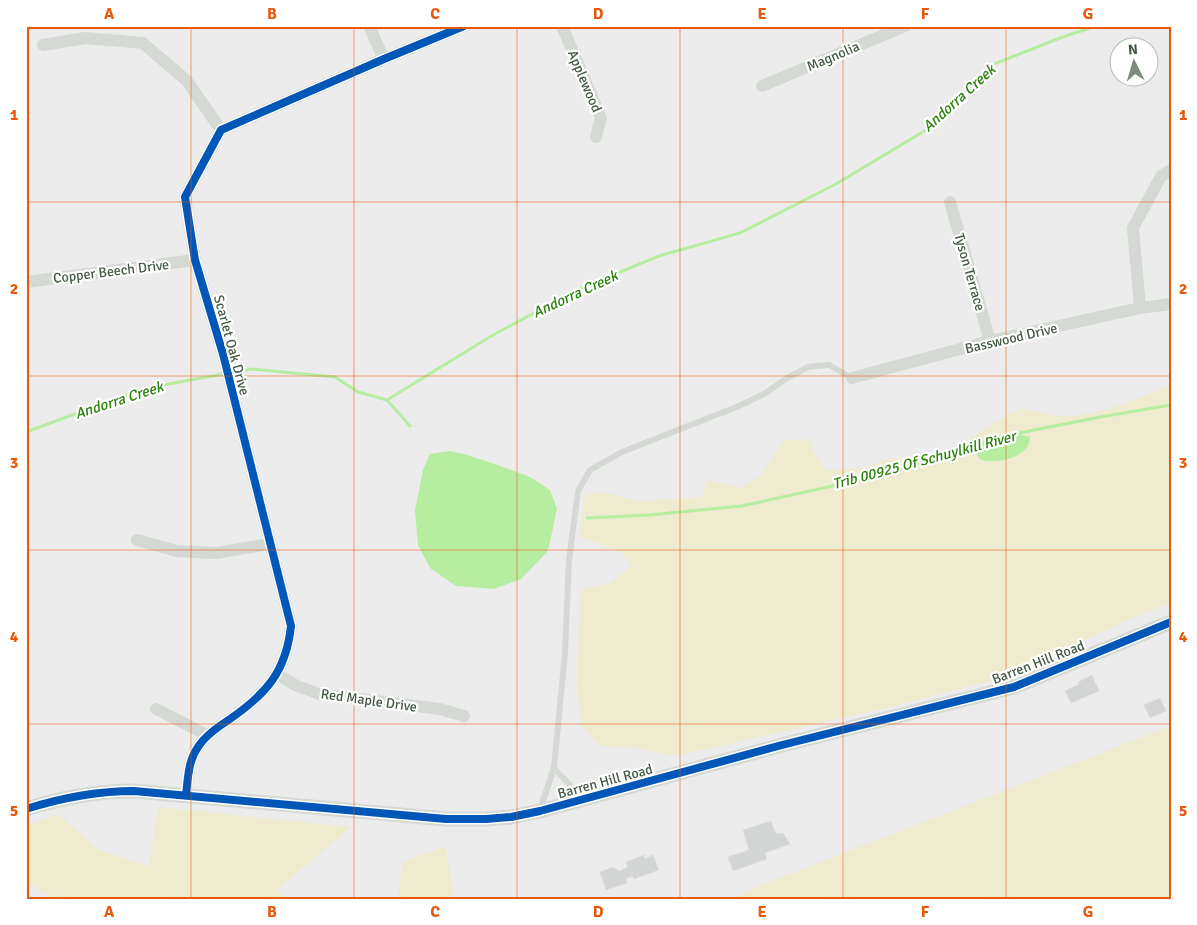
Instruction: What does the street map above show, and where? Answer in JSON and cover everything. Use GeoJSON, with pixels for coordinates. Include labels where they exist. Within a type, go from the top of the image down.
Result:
{"type":"FeatureCollection","features":[{"type":"Feature","properties":{"kind":"street"},"geometry":{"type":"LineString","coordinates":[[369,26],[384,59]]}},
{"type":"Feature","properties":{"kind":"street"},"geometry":{"type":"LineString","coordinates":[[42,45],[85,38],[143,43],[187,81],[221,130],[464,26]]}},
{"type":"Feature","properties":{"kind":"street","name":"Applewood"},"geometry":{"type":"LineString","coordinates":[[562,26],[601,118],[596,137]]}},
{"type":"Feature","properties":{"kind":"street","name":"Magnolia"},"geometry":{"type":"LineString","coordinates":[[762,86],[903,27]]}},
{"type":"Feature","properties":{"kind":"street","name":"Scarlet Oak Drive"},"geometry":{"type":"LineString","coordinates":[[186,795],[192,757],[196,748],[207,735],[256,700],[264,692],[277,674],[288,644],[291,626],[222,354],[195,260],[185,197],[221,130]]}},
{"type":"Feature","properties":{"kind":"street"},"geometry":{"type":"LineString","coordinates":[[1140,308],[1133,228],[1161,176],[1171,170]]}},
{"type":"Feature","properties":{"kind":"street","name":"Tyson Terrace"},"geometry":{"type":"LineString","coordinates":[[950,202],[990,341]]}},
{"type":"Feature","properties":{"kind":"street","name":"Copper Beech Drive"},"geometry":{"type":"LineString","coordinates":[[26,282],[195,260]]}},
{"type":"Feature","properties":{"kind":"street","name":"Basswood Drive"},"geometry":{"type":"LineString","coordinates":[[852,378],[990,341],[1140,308],[1171,304]]}},
{"type":"Feature","properties":{"kind":"street"},"geometry":{"type":"LineString","coordinates":[[137,540],[177,551],[216,553],[270,544]]}},
{"type":"Feature","properties":{"kind":"street","name":"Barren Hill Road"},"geometry":{"type":"LineString","coordinates":[[26,808],[112,791],[144,791],[446,819],[511,817],[584,800],[782,745],[1014,687],[1171,622]]}},
{"type":"Feature","properties":{"kind":"street","name":"Red Maple Drive"},"geometry":{"type":"LineString","coordinates":[[277,674],[294,685],[319,694],[440,709],[464,716]]}},
{"type":"Feature","properties":{"kind":"street"},"geometry":{"type":"LineString","coordinates":[[156,709],[207,735]]}},
{"type":"Feature","properties":{"kind":"lane"},"geometry":{"type":"LineString","coordinates":[[540,811],[554,768],[565,653],[569,560],[578,491],[590,470],[622,452],[739,406],[764,394],[808,367],[829,365],[852,378]]}},
{"type":"Feature","properties":{"kind":"lane"},"geometry":{"type":"LineString","coordinates":[[554,768],[584,800]]}},
{"type":"Feature","properties":{"kind":"shaded area"},"geometry":{"type":"Polygon","coordinates":[[[1171,385],[1171,603],[1125,621],[1013,675],[886,708],[676,756],[634,748],[600,746],[581,725],[577,686],[580,591],[610,583],[632,566],[621,552],[579,536],[585,495],[606,493],[640,501],[701,497],[708,480],[741,488],[762,475],[784,440],[807,439],[825,470],[864,468],[887,459],[908,459],[948,451],[1020,408],[1066,416],[1094,413],[1146,396],[1171,385]]]}},
{"type":"Feature","properties":{"kind":"shaded area"},"geometry":{"type":"Polygon","coordinates":[[[1014,433],[1030,437],[1029,444],[1019,455],[1004,460],[988,461],[981,460],[974,451],[986,439],[1014,433]]]}},
{"type":"Feature","properties":{"kind":"shaded area"},"geometry":{"type":"Polygon","coordinates":[[[449,451],[464,454],[530,477],[550,490],[557,509],[547,552],[521,579],[494,589],[456,586],[430,568],[418,545],[415,510],[423,470],[430,454],[449,451]]]}},
{"type":"Feature","properties":{"kind":"shaded area"},"geometry":{"type":"Polygon","coordinates":[[[1171,726],[1171,899],[732,899],[769,882],[1171,726]]]}},
{"type":"Feature","properties":{"kind":"shaded area"},"geometry":{"type":"Polygon","coordinates":[[[158,807],[351,827],[277,890],[286,899],[55,899],[26,882],[26,826],[58,814],[99,850],[149,866],[158,807]]]}},
{"type":"Feature","properties":{"kind":"shaded area"},"geometry":{"type":"Polygon","coordinates":[[[446,846],[454,899],[398,899],[403,862],[446,846]]]}},
{"type":"Feature","properties":{"kind":"building"},"geometry":{"type":"Polygon","coordinates":[[[1092,675],[1099,691],[1071,703],[1065,691],[1092,675]]]}},
{"type":"Feature","properties":{"kind":"building"},"geometry":{"type":"Polygon","coordinates":[[[1160,698],[1166,711],[1150,718],[1144,705],[1160,698]]]}},
{"type":"Feature","properties":{"kind":"building"},"geometry":{"type":"Polygon","coordinates":[[[771,821],[776,834],[783,833],[790,844],[765,853],[767,859],[733,871],[728,857],[749,850],[743,830],[771,821]]]}},
{"type":"Feature","properties":{"kind":"building"},"geometry":{"type":"Polygon","coordinates":[[[644,855],[645,859],[653,855],[659,870],[634,879],[632,876],[627,878],[627,883],[606,890],[600,872],[613,867],[619,871],[628,867],[626,862],[644,855]]]}},
{"type":"Feature","properties":{"kind":"waterway","name":"Andorra Creek"},"geometry":{"type":"LineString","coordinates":[[230,373],[252,369],[335,377],[358,392],[387,400],[493,335],[579,289],[659,256],[740,233],[836,184],[931,127],[994,64],[1096,26]]}},
{"type":"Feature","properties":{"kind":"waterway","name":"Andorra Creek"},"geometry":{"type":"LineString","coordinates":[[26,432],[146,388],[224,374]]}},
{"type":"Feature","properties":{"kind":"waterway","name":"Trib 00925 Of Schuylkill River"},"geometry":{"type":"LineString","coordinates":[[387,400],[410,426]]}},
{"type":"Feature","properties":{"kind":"waterway","name":"Trib 00925 Of Schuylkill River"},"geometry":{"type":"LineString","coordinates":[[1014,434],[1171,405]]}},
{"type":"Feature","properties":{"kind":"waterway","name":"Trib 00925 Of Schuylkill River"},"geometry":{"type":"LineString","coordinates":[[587,518],[649,515],[742,506],[878,476],[979,445]]}},
{"type":"Feature","properties":{"kind":"cycle path"},"geometry":{"type":"LineString","coordinates":[[186,795],[190,764],[198,747],[212,731],[243,710],[264,691],[279,669],[291,626],[223,354],[195,260],[185,197],[221,130],[464,26]]}},
{"type":"Feature","properties":{"kind":"cycle path"},"geometry":{"type":"LineString","coordinates":[[26,809],[79,796],[106,792],[134,791],[446,819],[511,817],[540,811],[782,745],[1014,687],[1171,622]]}}]}
